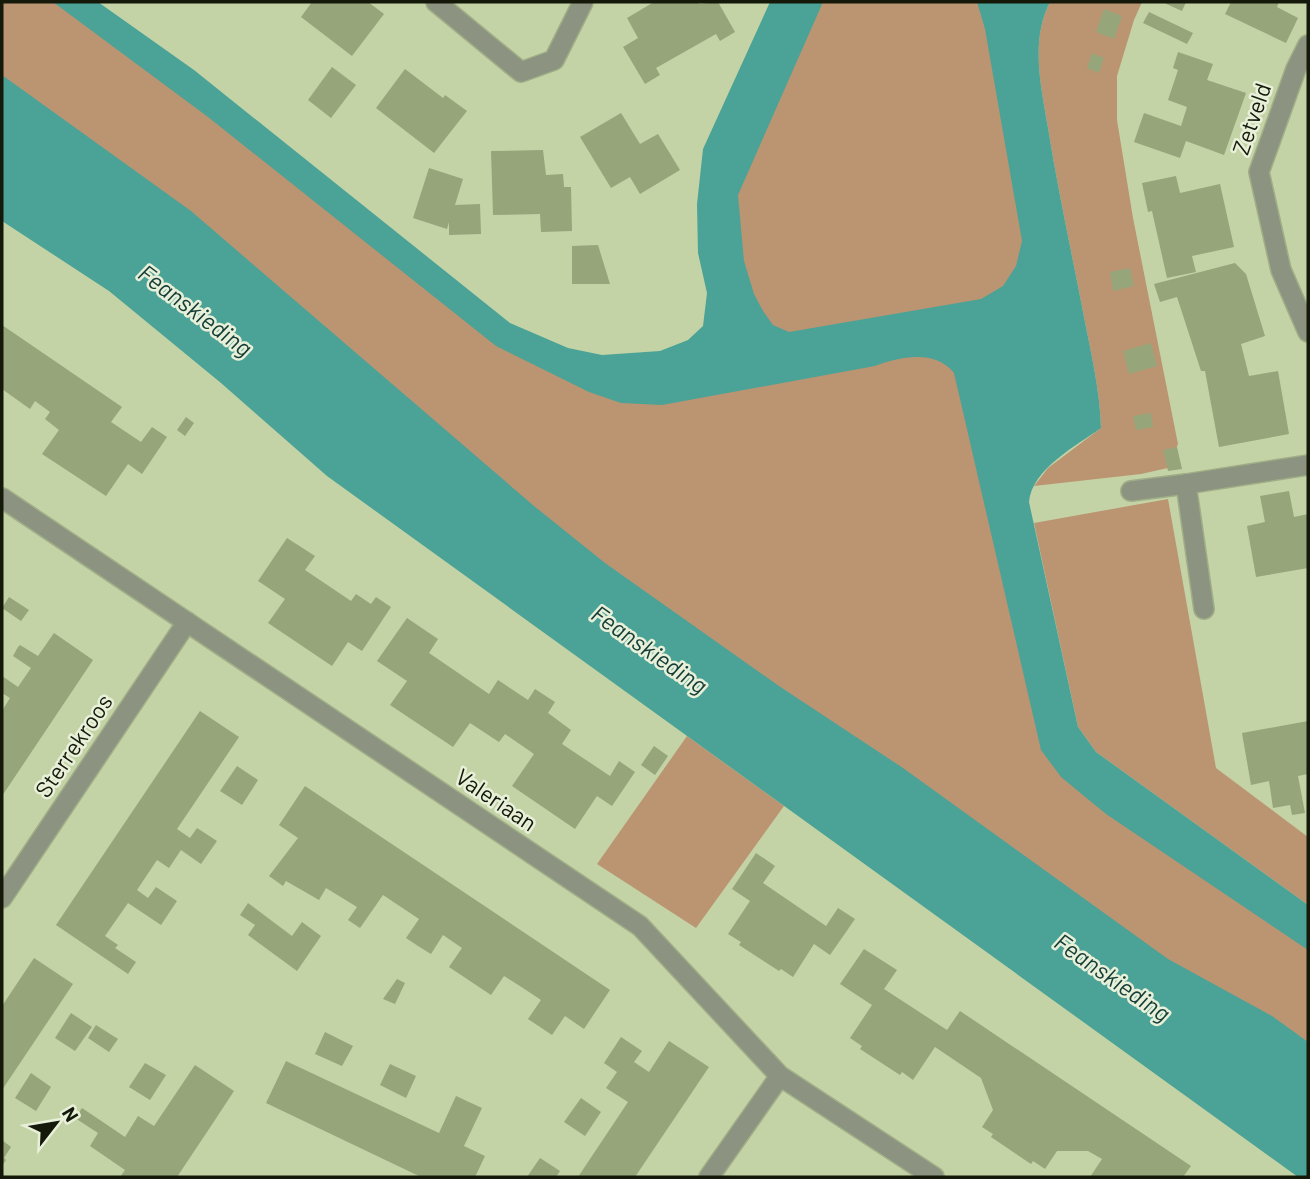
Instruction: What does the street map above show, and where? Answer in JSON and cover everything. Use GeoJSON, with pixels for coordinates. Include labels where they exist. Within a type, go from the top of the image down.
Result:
{"type":"FeatureCollection","features":[{"type":"Feature","properties":{"kind":"street"},"geometry":{"type":"LineString","coordinates":[[436,2],[521,72],[554,60],[583,2]]}},
{"type":"Feature","properties":{"kind":"street","name":"Zetveld"},"geometry":{"type":"LineString","coordinates":[[1308,45],[1296,69],[1259,172],[1281,270],[1308,332]]}},
{"type":"Feature","properties":{"kind":"street"},"geometry":{"type":"LineString","coordinates":[[1131,491],[1308,465]]}},
{"type":"Feature","properties":{"kind":"street"},"geometry":{"type":"LineString","coordinates":[[1186,484],[1204,609]]}},
{"type":"Feature","properties":{"kind":"street","name":"Valeriaan"},"geometry":{"type":"LineString","coordinates":[[2,498],[640,926],[780,1076],[934,1177]]}},
{"type":"Feature","properties":{"kind":"street","name":"Sterrekroos"},"geometry":{"type":"LineString","coordinates":[[2,898],[187,622]]}},
{"type":"Feature","properties":{"kind":"street"},"geometry":{"type":"LineString","coordinates":[[709,1177],[780,1076]]}},
{"type":"Feature","properties":{"kind":"shaded area"},"geometry":{"type":"Polygon","coordinates":[[[2,2],[76,2],[507,340],[619,381],[733,354],[717,233],[804,2],[1039,2],[1028,23],[1057,276],[1013,489],[1067,747],[1308,919],[1308,1070],[592,564],[2,105],[2,2]]]}},
{"type":"Feature","properties":{"kind":"shaded area"},"geometry":{"type":"Polygon","coordinates":[[[1050,2],[1142,2],[1117,76],[1117,120],[1133,218],[1178,444],[1168,468],[1141,474],[1034,486],[1048,468],[1101,428],[1095,372],[1040,80],[1040,32],[1050,2]]]}},
{"type":"Feature","properties":{"kind":"shaded area"},"geometry":{"type":"Polygon","coordinates":[[[1168,499],[1216,768],[1308,837],[1308,905],[1096,752],[1078,727],[1034,523],[1168,499]]]}},
{"type":"Feature","properties":{"kind":"shaded area"},"geometry":{"type":"Polygon","coordinates":[[[687,736],[784,806],[696,928],[597,864],[687,736]]]}},
{"type":"Feature","properties":{"kind":"water"},"geometry":{"type":"Polygon","coordinates":[[[53,2],[98,2],[194,70],[510,323],[568,348],[602,355],[660,351],[688,340],[703,326],[707,293],[698,253],[697,204],[703,149],[770,2],[823,2],[738,195],[744,261],[754,294],[773,325],[789,332],[981,299],[1003,286],[1016,266],[1022,241],[985,29],[977,2],[1050,2],[1040,32],[1040,80],[1095,372],[1101,428],[1047,469],[1032,490],[1029,502],[1078,727],[1096,752],[1308,905],[1308,950],[1106,814],[1061,777],[1041,750],[954,373],[946,365],[927,358],[906,358],[662,405],[621,403],[589,392],[496,346],[208,117],[53,2]]]}},
{"type":"Feature","properties":{"kind":"water","name":"Feanskieding"},"geometry":{"type":"Polygon","coordinates":[[[2,75],[191,211],[534,506],[605,563],[779,686],[903,768],[1168,959],[1272,1016],[1308,1042],[1308,1177],[1298,1177],[327,476],[221,383],[109,291],[2,221],[2,75]]]}},
{"type":"Feature","properties":{"kind":"building"},"geometry":{"type":"Polygon","coordinates":[[[312,2],[368,2],[384,14],[352,56],[301,17],[312,2]]]}},
{"type":"Feature","properties":{"kind":"building"},"geometry":{"type":"Polygon","coordinates":[[[654,2],[718,2],[735,32],[720,41],[716,34],[656,68],[660,75],[645,84],[623,47],[638,38],[627,18],[654,2]]]}},
{"type":"Feature","properties":{"kind":"building"},"geometry":{"type":"Polygon","coordinates":[[[1162,2],[1186,2],[1182,11],[1162,2]]]}},
{"type":"Feature","properties":{"kind":"building"},"geometry":{"type":"Polygon","coordinates":[[[1231,2],[1279,2],[1277,7],[1298,18],[1286,43],[1225,14],[1231,2]]]}},
{"type":"Feature","properties":{"kind":"building"},"geometry":{"type":"Polygon","coordinates":[[[1104,9],[1122,16],[1114,39],[1096,32],[1104,9]]]}},
{"type":"Feature","properties":{"kind":"building"},"geometry":{"type":"Polygon","coordinates":[[[1149,12],[1193,33],[1187,44],[1143,23],[1149,12]]]}},
{"type":"Feature","properties":{"kind":"building"},"geometry":{"type":"Polygon","coordinates":[[[1178,52],[1213,64],[1207,80],[1246,93],[1224,155],[1186,141],[1180,158],[1134,142],[1144,113],[1181,126],[1187,107],[1168,100],[1178,70],[1173,68],[1178,52]]]}},
{"type":"Feature","properties":{"kind":"building"},"geometry":{"type":"Polygon","coordinates":[[[1092,53],[1104,58],[1099,73],[1087,68],[1092,53]]]}},
{"type":"Feature","properties":{"kind":"building"},"geometry":{"type":"Polygon","coordinates":[[[332,67],[356,85],[331,118],[308,100],[332,67]]]}},
{"type":"Feature","properties":{"kind":"building"},"geometry":{"type":"Polygon","coordinates":[[[405,69],[443,98],[445,95],[467,111],[434,153],[376,108],[405,69]]]}},
{"type":"Feature","properties":{"kind":"building"},"geometry":{"type":"Polygon","coordinates":[[[621,113],[640,144],[658,134],[680,170],[640,194],[630,177],[611,188],[580,137],[621,113]]]}},
{"type":"Feature","properties":{"kind":"building"},"geometry":{"type":"Polygon","coordinates":[[[543,150],[546,175],[563,174],[564,187],[571,187],[572,231],[541,232],[540,214],[493,215],[491,151],[543,150]]]}},
{"type":"Feature","properties":{"kind":"building"},"geometry":{"type":"Polygon","coordinates":[[[429,168],[463,179],[455,205],[480,204],[481,234],[449,235],[449,222],[447,229],[413,218],[429,168]]]}},
{"type":"Feature","properties":{"kind":"building"},"geometry":{"type":"Polygon","coordinates":[[[1176,176],[1180,193],[1220,184],[1234,247],[1192,256],[1196,272],[1167,278],[1152,211],[1148,212],[1142,183],[1176,176]]]}},
{"type":"Feature","properties":{"kind":"building"},"geometry":{"type":"Polygon","coordinates":[[[598,245],[610,284],[572,284],[572,246],[598,245]]]}},
{"type":"Feature","properties":{"kind":"building"},"geometry":{"type":"Polygon","coordinates":[[[1235,263],[1246,274],[1265,336],[1241,344],[1249,376],[1278,371],[1289,434],[1219,447],[1205,371],[1201,371],[1177,297],[1160,302],[1154,284],[1235,263]]]}},
{"type":"Feature","properties":{"kind":"building"},"geometry":{"type":"Polygon","coordinates":[[[1130,268],[1134,286],[1113,291],[1110,272],[1130,268]]]}},
{"type":"Feature","properties":{"kind":"building"},"geometry":{"type":"Polygon","coordinates":[[[2,325],[122,407],[111,422],[141,442],[152,427],[167,437],[142,474],[128,464],[106,496],[42,454],[59,430],[45,419],[50,412],[35,401],[30,409],[2,389],[2,325]]]}},
{"type":"Feature","properties":{"kind":"building"},"geometry":{"type":"Polygon","coordinates":[[[1151,343],[1157,366],[1129,374],[1123,351],[1151,343]]]}},
{"type":"Feature","properties":{"kind":"building"},"geometry":{"type":"Polygon","coordinates":[[[1151,413],[1153,427],[1136,430],[1133,416],[1151,413]]]}},
{"type":"Feature","properties":{"kind":"building"},"geometry":{"type":"Polygon","coordinates":[[[186,417],[194,423],[185,436],[177,430],[186,417]]]}},
{"type":"Feature","properties":{"kind":"building"},"geometry":{"type":"Polygon","coordinates":[[[1177,447],[1182,469],[1168,471],[1163,450],[1177,447]]]}},
{"type":"Feature","properties":{"kind":"building"},"geometry":{"type":"Polygon","coordinates":[[[1289,491],[1294,517],[1308,514],[1308,568],[1256,577],[1247,526],[1265,522],[1260,496],[1289,491]]]}},
{"type":"Feature","properties":{"kind":"building"},"geometry":{"type":"Polygon","coordinates":[[[287,538],[315,556],[305,570],[351,601],[356,594],[371,604],[376,597],[391,607],[362,651],[348,642],[332,666],[268,623],[285,599],[258,581],[287,538]]]}},
{"type":"Feature","properties":{"kind":"building"},"geometry":{"type":"Polygon","coordinates":[[[9,597],[29,610],[21,621],[2,608],[9,597]]]}},
{"type":"Feature","properties":{"kind":"building"},"geometry":{"type":"Polygon","coordinates":[[[407,618],[438,639],[429,653],[489,694],[498,680],[528,700],[535,689],[555,702],[548,713],[571,730],[562,744],[610,776],[619,761],[635,772],[612,806],[597,796],[575,829],[512,786],[534,754],[505,734],[499,742],[470,723],[453,747],[390,705],[407,681],[377,661],[407,618]]]}},
{"type":"Feature","properties":{"kind":"building"},"geometry":{"type":"Polygon","coordinates":[[[54,633],[93,660],[2,796],[2,711],[10,698],[2,693],[2,676],[18,687],[31,668],[13,656],[18,647],[20,645],[38,656],[54,633]]]}},
{"type":"Feature","properties":{"kind":"building"},"geometry":{"type":"Polygon","coordinates":[[[200,711],[239,737],[177,829],[190,838],[197,828],[217,841],[201,864],[181,850],[169,868],[157,860],[137,890],[148,898],[156,887],[177,901],[161,925],[128,903],[105,936],[118,945],[115,948],[136,962],[128,974],[56,925],[200,711]]]}},
{"type":"Feature","properties":{"kind":"building"},"geometry":{"type":"Polygon","coordinates":[[[1308,721],[1308,774],[1298,776],[1305,813],[1292,815],[1290,805],[1273,808],[1269,781],[1251,785],[1242,733],[1308,721]]]}},
{"type":"Feature","properties":{"kind":"building"},"geometry":{"type":"Polygon","coordinates":[[[654,746],[668,756],[655,775],[641,765],[654,746]]]}},
{"type":"Feature","properties":{"kind":"building"},"geometry":{"type":"Polygon","coordinates":[[[237,766],[258,780],[242,805],[220,791],[237,766]]]}},
{"type":"Feature","properties":{"kind":"building"},"geometry":{"type":"Polygon","coordinates":[[[305,786],[610,990],[584,1029],[565,1016],[552,1035],[528,1019],[541,1000],[504,976],[491,995],[449,967],[462,948],[443,935],[431,954],[406,938],[419,919],[383,895],[360,928],[348,920],[357,907],[326,888],[319,900],[286,881],[283,886],[269,876],[298,838],[279,825],[305,786]]]}},
{"type":"Feature","properties":{"kind":"building"},"geometry":{"type":"Polygon","coordinates":[[[756,853],[775,866],[763,883],[826,926],[838,908],[855,919],[830,955],[814,944],[793,977],[739,945],[741,942],[728,934],[750,901],[732,889],[756,853]]]}},
{"type":"Feature","properties":{"kind":"building"},"geometry":{"type":"Polygon","coordinates":[[[248,903],[292,936],[302,922],[321,936],[297,971],[248,935],[255,925],[240,915],[248,903]]]}},
{"type":"Feature","properties":{"kind":"building"},"geometry":{"type":"Polygon","coordinates":[[[864,949],[897,970],[884,989],[947,1030],[960,1011],[1191,1166],[1183,1177],[1090,1177],[1102,1159],[1088,1151],[1057,1151],[1045,1169],[1033,1161],[1031,1164],[991,1137],[993,1134],[982,1127],[993,1110],[981,1078],[935,1047],[913,1080],[902,1072],[900,1075],[860,1049],[862,1046],[850,1038],[872,1005],[840,984],[864,949]]]}},
{"type":"Feature","properties":{"kind":"building"},"geometry":{"type":"Polygon","coordinates":[[[34,958],[73,984],[2,1090],[2,1006],[34,958]]]}},
{"type":"Feature","properties":{"kind":"building"},"geometry":{"type":"Polygon","coordinates":[[[397,979],[405,983],[395,1004],[383,999],[397,979]]]}},
{"type":"Feature","properties":{"kind":"building"},"geometry":{"type":"Polygon","coordinates":[[[71,1013],[92,1027],[75,1051],[55,1038],[71,1013]]]}},
{"type":"Feature","properties":{"kind":"building"},"geometry":{"type":"Polygon","coordinates":[[[96,1025],[118,1039],[109,1052],[88,1038],[96,1025]]]}},
{"type":"Feature","properties":{"kind":"building"},"geometry":{"type":"Polygon","coordinates":[[[325,1032],[353,1046],[342,1066],[315,1054],[325,1032]]]}},
{"type":"Feature","properties":{"kind":"building"},"geometry":{"type":"Polygon","coordinates":[[[621,1037],[642,1051],[634,1062],[649,1072],[669,1041],[709,1067],[635,1177],[578,1177],[628,1102],[606,1088],[617,1072],[604,1063],[621,1037]]]}},
{"type":"Feature","properties":{"kind":"building"},"geometry":{"type":"Polygon","coordinates":[[[286,1061],[439,1133],[456,1096],[482,1108],[464,1146],[485,1156],[475,1177],[421,1177],[266,1103],[286,1061]]]}},
{"type":"Feature","properties":{"kind":"building"},"geometry":{"type":"Polygon","coordinates":[[[145,1063],[166,1075],[150,1100],[129,1087],[145,1063]]]}},
{"type":"Feature","properties":{"kind":"building"},"geometry":{"type":"Polygon","coordinates":[[[390,1064],[416,1076],[406,1098],[380,1085],[390,1064]]]}},
{"type":"Feature","properties":{"kind":"building"},"geometry":{"type":"Polygon","coordinates":[[[195,1065],[234,1091],[177,1177],[120,1177],[125,1170],[90,1146],[98,1133],[75,1118],[82,1108],[125,1137],[138,1116],[154,1126],[195,1065]]]}},
{"type":"Feature","properties":{"kind":"building"},"geometry":{"type":"Polygon","coordinates":[[[31,1073],[51,1087],[36,1111],[15,1098],[31,1073]]]}},
{"type":"Feature","properties":{"kind":"building"},"geometry":{"type":"Polygon","coordinates":[[[581,1098],[601,1112],[585,1136],[564,1122],[581,1098]]]}},
{"type":"Feature","properties":{"kind":"building"},"geometry":{"type":"Polygon","coordinates":[[[2,1140],[11,1147],[2,1166],[2,1140]]]}},
{"type":"Feature","properties":{"kind":"building"},"geometry":{"type":"Polygon","coordinates":[[[540,1158],[560,1171],[556,1177],[527,1177],[540,1158]]]}}]}
